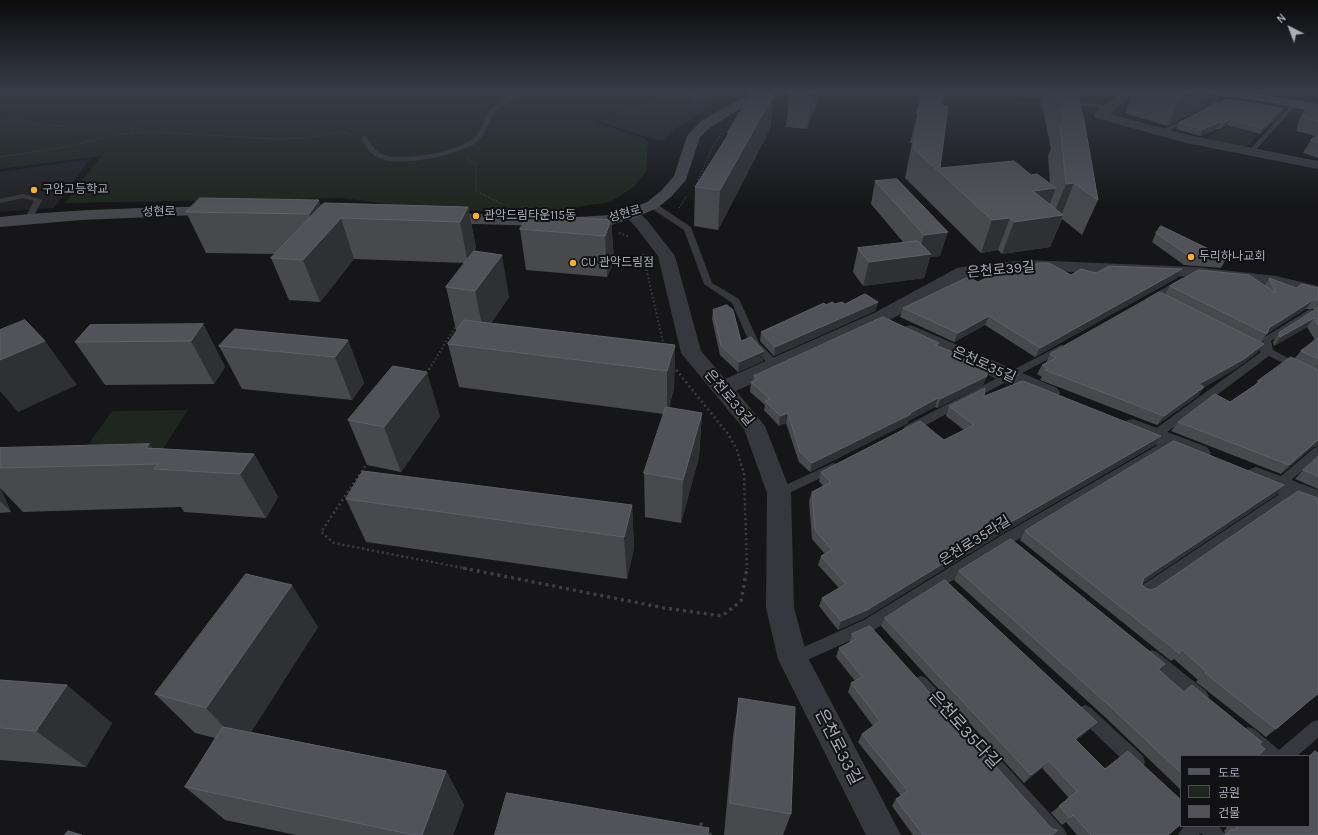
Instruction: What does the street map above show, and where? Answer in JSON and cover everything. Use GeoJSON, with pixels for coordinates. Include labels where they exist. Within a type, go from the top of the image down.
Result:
{"type":"FeatureCollection","features":[{"type":"Feature","properties":{"kind":"street","name":"성현로"},"geometry":{"type":"LineString","coordinates":[[428,217],[579,222],[611,220],[635,225],[652,205],[666,194],[681,177],[694,136],[700,130]]}},
{"type":"Feature","properties":{"kind":"street"},"geometry":{"type":"LineString","coordinates":[[1155,130],[1250,153],[1318,165]]}},
{"type":"Feature","properties":{"kind":"street","name":"성현로"},"geometry":{"type":"LineString","coordinates":[[0,222],[29,218],[126,213],[228,211]]}},
{"type":"Feature","properties":{"kind":"street","name":"은천로33길"},"geometry":{"type":"LineString","coordinates":[[635,225],[666,256],[691,353],[754,426],[779,493],[780,608],[793,659],[884,835]]}},
{"type":"Feature","properties":{"kind":"street","name":"은천로39길"},"geometry":{"type":"LineString","coordinates":[[722,389],[881,317],[963,272],[1026,265],[1196,272],[1276,281],[1318,292]]}},
{"type":"Feature","properties":{"kind":"street","name":"은천로35길"},"geometry":{"type":"LineString","coordinates":[[881,317],[1010,377],[1068,400]]}},
{"type":"Feature","properties":{"kind":"street"},"geometry":{"type":"LineString","coordinates":[[1111,418],[1318,500]]}},
{"type":"Feature","properties":{"kind":"lane"},"geometry":{"type":"LineString","coordinates":[[364,138],[365,142],[377,155],[386,158],[406,159],[455,149],[476,140],[482,130]]}},
{"type":"Feature","properties":{"kind":"lane"},"geometry":{"type":"LineString","coordinates":[[1162,132],[1166,130]]}},
{"type":"Feature","properties":{"kind":"lane"},"geometry":{"type":"LineString","coordinates":[[1250,153],[1271,130]]}},
{"type":"Feature","properties":{"kind":"lane"},"geometry":{"type":"LineString","coordinates":[[0,200],[23,196],[38,200],[29,218]]}},
{"type":"Feature","properties":{"kind":"lane"},"geometry":{"type":"LineString","coordinates":[[652,205],[688,229],[708,284],[736,301],[755,344],[775,365]]}},
{"type":"Feature","properties":{"kind":"lane"},"geometry":{"type":"LineString","coordinates":[[1143,303],[1196,272]]}},
{"type":"Feature","properties":{"kind":"lane"},"geometry":{"type":"LineString","coordinates":[[1157,296],[1171,303]]}},
{"type":"Feature","properties":{"kind":"lane"},"geometry":{"type":"LineString","coordinates":[[1268,352],[1266,340],[1310,312]]}},
{"type":"Feature","properties":{"kind":"lane"},"geometry":{"type":"LineString","coordinates":[[899,434],[1010,377],[1070,344]]}},
{"type":"Feature","properties":{"kind":"lane"},"geometry":{"type":"LineString","coordinates":[[1254,345],[1318,378]]}},
{"type":"Feature","properties":{"kind":"lane"},"geometry":{"type":"LineString","coordinates":[[1162,439],[1268,352]]}},
{"type":"Feature","properties":{"kind":"lane","name":"은천로35라길"},"geometry":{"type":"LineString","coordinates":[[793,659],[868,625],[943,580],[1162,439]]}},
{"type":"Feature","properties":{"kind":"lane"},"geometry":{"type":"LineString","coordinates":[[1143,592],[1285,488],[1318,451]]}},
{"type":"Feature","properties":{"kind":"lane"},"geometry":{"type":"LineString","coordinates":[[779,493],[843,462]]}},
{"type":"Feature","properties":{"kind":"lane"},"geometry":{"type":"LineString","coordinates":[[1007,539],[1019,549]]}},
{"type":"Feature","properties":{"kind":"lane"},"geometry":{"type":"LineString","coordinates":[[943,580],[954,591]]}},
{"type":"Feature","properties":{"kind":"lane"},"geometry":{"type":"LineString","coordinates":[[868,625],[879,637]]}},
{"type":"Feature","properties":{"kind":"lane"},"geometry":{"type":"LineString","coordinates":[[1140,648],[1213,707]]}},
{"type":"Feature","properties":{"kind":"lane","name":"은천로35다길"},"geometry":{"type":"LineString","coordinates":[[911,672],[1058,835]]}},
{"type":"Feature","properties":{"kind":"lane"},"geometry":{"type":"LineString","coordinates":[[1076,705],[1146,770]]}},
{"type":"Feature","properties":{"kind":"lane"},"geometry":{"type":"LineString","coordinates":[[1238,726],[1273,755]]}},
{"type":"Feature","properties":{"kind":"lane"},"geometry":{"type":"LineString","coordinates":[[1286,755],[1318,728]]}},
{"type":"Feature","properties":{"kind":"lane"},"geometry":{"type":"LineString","coordinates":[[1187,835],[1195,827]]}},
{"type":"Feature","properties":{"kind":"lane"},"geometry":{"type":"LineString","coordinates":[[1207,827],[1216,835]]}},
{"type":"Feature","properties":{"kind":"path"},"geometry":{"type":"LineString","coordinates":[[695,183],[704,170],[716,140],[724,131]]}},
{"type":"Feature","properties":{"kind":"path"},"geometry":{"type":"LineString","coordinates":[[0,157],[60,148],[120,134],[132,133],[152,132],[276,139],[304,138],[342,132],[364,138]]}},
{"type":"Feature","properties":{"kind":"path"},"geometry":{"type":"LineString","coordinates":[[455,149],[476,165],[476,192],[503,205]]}},
{"type":"Feature","properties":{"kind":"path"},"geometry":{"type":"LineString","coordinates":[[675,220],[683,217],[678,208],[687,196]]}},
{"type":"Feature","properties":{"kind":"path"},"geometry":{"type":"LineString","coordinates":[[618,233],[635,225]]}},
{"type":"Feature","properties":{"kind":"path"},"geometry":{"type":"LineString","coordinates":[[640,250],[644,255],[664,350]]}},
{"type":"Feature","properties":{"kind":"path"},"geometry":{"type":"LineString","coordinates":[[425,377],[460,320]]}},
{"type":"Feature","properties":{"kind":"path"},"geometry":{"type":"LineString","coordinates":[[370,459],[321,532],[334,543],[664,608],[722,616],[741,601],[748,563],[744,474],[737,450],[728,434],[671,363]]}},
{"type":"Feature","properties":{"kind":"path"},"geometry":{"type":"LineString","coordinates":[[700,823],[711,835]]}},
{"type":"Feature","properties":{"kind":"shaded area"},"geometry":{"type":"Polygon","coordinates":[[[625,130],[675,130],[664,140],[653,139],[625,130]]]}},
{"type":"Feature","properties":{"kind":"shaded area","name":"구암고등학교"},"geometry":{"type":"Polygon","coordinates":[[[90,159],[54,208],[0,212],[0,172],[90,159]]]}},
{"type":"Feature","properties":{"kind":"green space"},"geometry":{"type":"Polygon","coordinates":[[[0,130],[619,130],[646,139],[648,142],[646,171],[634,187],[610,202],[540,213],[433,210],[342,198],[65,203],[101,156],[0,169],[0,130]]]}},
{"type":"Feature","properties":{"kind":"green space"},"geometry":{"type":"Polygon","coordinates":[[[1221,130],[1243,130],[1257,135],[1246,148],[1209,140],[1207,138],[1221,130]]]}},
{"type":"Feature","properties":{"kind":"green space"},"geometry":{"type":"Polygon","coordinates":[[[188,410],[162,451],[83,452],[112,411],[188,410]]]}},
{"type":"Feature","properties":{"kind":"building"},"geometry":{"type":"Polygon","coordinates":[[[729,130],[754,130],[720,190],[695,187],[730,132],[728,132],[729,130]]]}},
{"type":"Feature","properties":{"kind":"building"},"geometry":{"type":"Polygon","coordinates":[[[916,130],[945,130],[940,168],[1014,161],[1031,175],[1037,174],[1056,188],[1033,191],[1063,215],[1014,222],[1010,218],[992,220],[913,148],[916,130]]]}},
{"type":"Feature","properties":{"kind":"building"},"geometry":{"type":"Polygon","coordinates":[[[1061,130],[1086,130],[1098,200],[1074,183],[1066,184],[1061,130]]]}},
{"type":"Feature","properties":{"kind":"building"},"geometry":{"type":"Polygon","coordinates":[[[1318,135],[1318,142],[1311,140],[1318,135]]]}},
{"type":"Feature","properties":{"kind":"building"},"geometry":{"type":"Polygon","coordinates":[[[897,179],[948,232],[924,235],[875,181],[897,179]]]}},
{"type":"Feature","properties":{"kind":"building"},"geometry":{"type":"Polygon","coordinates":[[[200,198],[319,200],[309,214],[186,212],[200,198]]]}},
{"type":"Feature","properties":{"kind":"building"},"geometry":{"type":"Polygon","coordinates":[[[324,203],[468,207],[460,222],[341,218],[303,260],[271,258],[324,203]]]}},
{"type":"Feature","properties":{"kind":"building"},"geometry":{"type":"Polygon","coordinates":[[[529,214],[611,220],[605,236],[520,229],[529,214]]]}},
{"type":"Feature","properties":{"kind":"building"},"geometry":{"type":"Polygon","coordinates":[[[1161,226],[1215,252],[1226,259],[1189,256],[1156,233],[1161,226]]]}},
{"type":"Feature","properties":{"kind":"building"},"geometry":{"type":"Polygon","coordinates":[[[918,241],[931,254],[869,262],[858,248],[918,241]]]}},
{"type":"Feature","properties":{"kind":"building"},"geometry":{"type":"Polygon","coordinates":[[[474,251],[502,255],[475,291],[446,287],[474,251]]]}},
{"type":"Feature","properties":{"kind":"building"},"geometry":{"type":"Polygon","coordinates":[[[1038,263],[1049,263],[1071,275],[1081,269],[1096,273],[1109,266],[1182,269],[1040,348],[989,316],[958,333],[903,308],[968,277],[978,282],[992,275],[995,277],[1005,273],[1012,276],[1038,263]]]}},
{"type":"Feature","properties":{"kind":"building"},"geometry":{"type":"Polygon","coordinates":[[[1199,270],[1249,275],[1276,293],[1269,278],[1296,288],[1302,284],[1318,288],[1318,300],[1313,300],[1269,328],[1267,334],[1170,286],[1199,270]]]}},
{"type":"Feature","properties":{"kind":"building"},"geometry":{"type":"Polygon","coordinates":[[[1160,292],[1264,344],[1244,359],[1199,384],[1204,387],[1164,416],[1045,370],[1048,369],[1042,365],[1056,358],[1050,354],[1160,292]]]}},
{"type":"Feature","properties":{"kind":"building"},"geometry":{"type":"Polygon","coordinates":[[[865,294],[878,302],[775,347],[761,332],[824,303],[826,305],[832,302],[835,304],[842,302],[845,304],[865,294]]]}},
{"type":"Feature","properties":{"kind":"building"},"geometry":{"type":"Polygon","coordinates":[[[727,305],[733,310],[741,341],[751,337],[764,351],[739,362],[721,346],[713,310],[727,305]]]}},
{"type":"Feature","properties":{"kind":"building"},"geometry":{"type":"Polygon","coordinates":[[[1318,308],[1318,325],[1314,318],[1280,337],[1279,333],[1318,308]]]}},
{"type":"Feature","properties":{"kind":"building"},"geometry":{"type":"Polygon","coordinates":[[[883,317],[939,343],[935,345],[973,360],[987,369],[987,376],[940,399],[938,398],[910,413],[911,414],[812,463],[800,452],[788,413],[780,416],[765,401],[770,399],[751,382],[758,379],[754,376],[883,317]]]}},
{"type":"Feature","properties":{"kind":"building"},"geometry":{"type":"Polygon","coordinates":[[[25,320],[45,341],[0,360],[0,330],[25,320]]]}},
{"type":"Feature","properties":{"kind":"building"},"geometry":{"type":"Polygon","coordinates":[[[464,320],[675,345],[667,371],[448,344],[464,320]]]}},
{"type":"Feature","properties":{"kind":"building"},"geometry":{"type":"Polygon","coordinates":[[[203,324],[191,341],[75,342],[90,325],[203,324]]]}},
{"type":"Feature","properties":{"kind":"building"},"geometry":{"type":"Polygon","coordinates":[[[235,329],[348,340],[335,357],[219,346],[235,329]]]}},
{"type":"Feature","properties":{"kind":"building"},"geometry":{"type":"Polygon","coordinates":[[[1318,338],[1318,359],[1301,351],[1318,338]]]}},
{"type":"Feature","properties":{"kind":"building"},"geometry":{"type":"Polygon","coordinates":[[[1291,357],[1318,370],[1318,440],[1289,465],[1178,422],[1215,394],[1230,402],[1260,382],[1258,381],[1291,357]]]}},
{"type":"Feature","properties":{"kind":"building"},"geometry":{"type":"Polygon","coordinates":[[[393,366],[427,372],[384,427],[348,420],[393,366]]]}},
{"type":"Feature","properties":{"kind":"building"},"geometry":{"type":"Polygon","coordinates":[[[1023,381],[1161,436],[1006,525],[867,610],[841,621],[822,598],[846,584],[821,556],[832,550],[815,530],[812,492],[831,482],[821,472],[920,421],[944,440],[974,425],[949,406],[985,388],[984,396],[1023,381]]]}},
{"type":"Feature","properties":{"kind":"building"},"geometry":{"type":"Polygon","coordinates":[[[666,407],[702,413],[683,480],[644,473],[666,407]]]}},
{"type":"Feature","properties":{"kind":"building"},"geometry":{"type":"Polygon","coordinates":[[[1174,441],[1284,485],[1144,578],[1142,584],[1145,588],[1151,590],[1156,588],[1298,491],[1318,498],[1318,694],[1276,729],[1205,673],[1207,672],[1182,650],[1179,653],[1025,531],[1174,441]]]}},
{"type":"Feature","properties":{"kind":"building"},"geometry":{"type":"Polygon","coordinates":[[[149,444],[146,448],[254,454],[240,474],[154,469],[158,464],[0,468],[0,448],[149,444]]]}},
{"type":"Feature","properties":{"kind":"building"},"geometry":{"type":"Polygon","coordinates":[[[1318,457],[1318,476],[1303,470],[1318,457]]]}},
{"type":"Feature","properties":{"kind":"building"},"geometry":{"type":"Polygon","coordinates":[[[363,471],[632,505],[624,537],[346,499],[363,471]]]}},
{"type":"Feature","properties":{"kind":"building"},"geometry":{"type":"Polygon","coordinates":[[[1011,539],[1165,664],[1158,669],[1184,692],[1192,685],[1262,742],[1259,744],[1265,749],[1259,755],[1180,755],[1180,772],[1113,709],[959,571],[1011,539]]]}},
{"type":"Feature","properties":{"kind":"building"},"geometry":{"type":"Polygon","coordinates":[[[246,574],[292,585],[206,708],[155,694],[246,574]]]}},
{"type":"Feature","properties":{"kind":"building"},"geometry":{"type":"Polygon","coordinates":[[[945,580],[1097,722],[1075,739],[1105,769],[1128,751],[1180,799],[1180,825],[1168,835],[1091,835],[1073,815],[1070,818],[1059,806],[1077,791],[1049,761],[1031,775],[885,618],[945,580]]]}},
{"type":"Feature","properties":{"kind":"building"},"geometry":{"type":"Polygon","coordinates":[[[870,626],[1052,829],[1058,830],[1052,835],[923,835],[896,799],[908,791],[862,734],[880,721],[851,683],[862,677],[839,648],[856,639],[852,634],[870,626]]]}},
{"type":"Feature","properties":{"kind":"building"},"geometry":{"type":"Polygon","coordinates":[[[0,680],[67,685],[36,731],[0,728],[0,680]]]}},
{"type":"Feature","properties":{"kind":"building"},"geometry":{"type":"Polygon","coordinates":[[[739,698],[795,707],[791,814],[730,803],[739,698]]]}},
{"type":"Feature","properties":{"kind":"building"},"geometry":{"type":"Polygon","coordinates":[[[223,727],[446,771],[422,835],[414,835],[185,787],[223,727]]]}},
{"type":"Feature","properties":{"kind":"building"},"geometry":{"type":"Polygon","coordinates":[[[1315,751],[1318,753],[1318,835],[1225,835],[1230,830],[1237,829],[1236,827],[1310,827],[1310,757],[1315,751]]]}},
{"type":"Feature","properties":{"kind":"building"},"geometry":{"type":"Polygon","coordinates":[[[507,793],[709,828],[708,835],[495,835],[507,793]]]}},
{"type":"Feature","properties":{"kind":"building"},"geometry":{"type":"Polygon","coordinates":[[[68,831],[82,835],[65,835],[68,831]]]}},
{"type":"Feature","properties":{"kind":"place","name":"구암고등학교"},"geometry":{"type":"Point","coordinates":[34,190]}},
{"type":"Feature","properties":{"kind":"place","name":"관악드림타운115동"},"geometry":{"type":"Point","coordinates":[476,216]}},
{"type":"Feature","properties":{"kind":"place","name":"두리하나교회"},"geometry":{"type":"Point","coordinates":[1191,257]}},
{"type":"Feature","properties":{"kind":"place","name":"CU 관악드림점"},"geometry":{"type":"Point","coordinates":[573,263]}}]}
